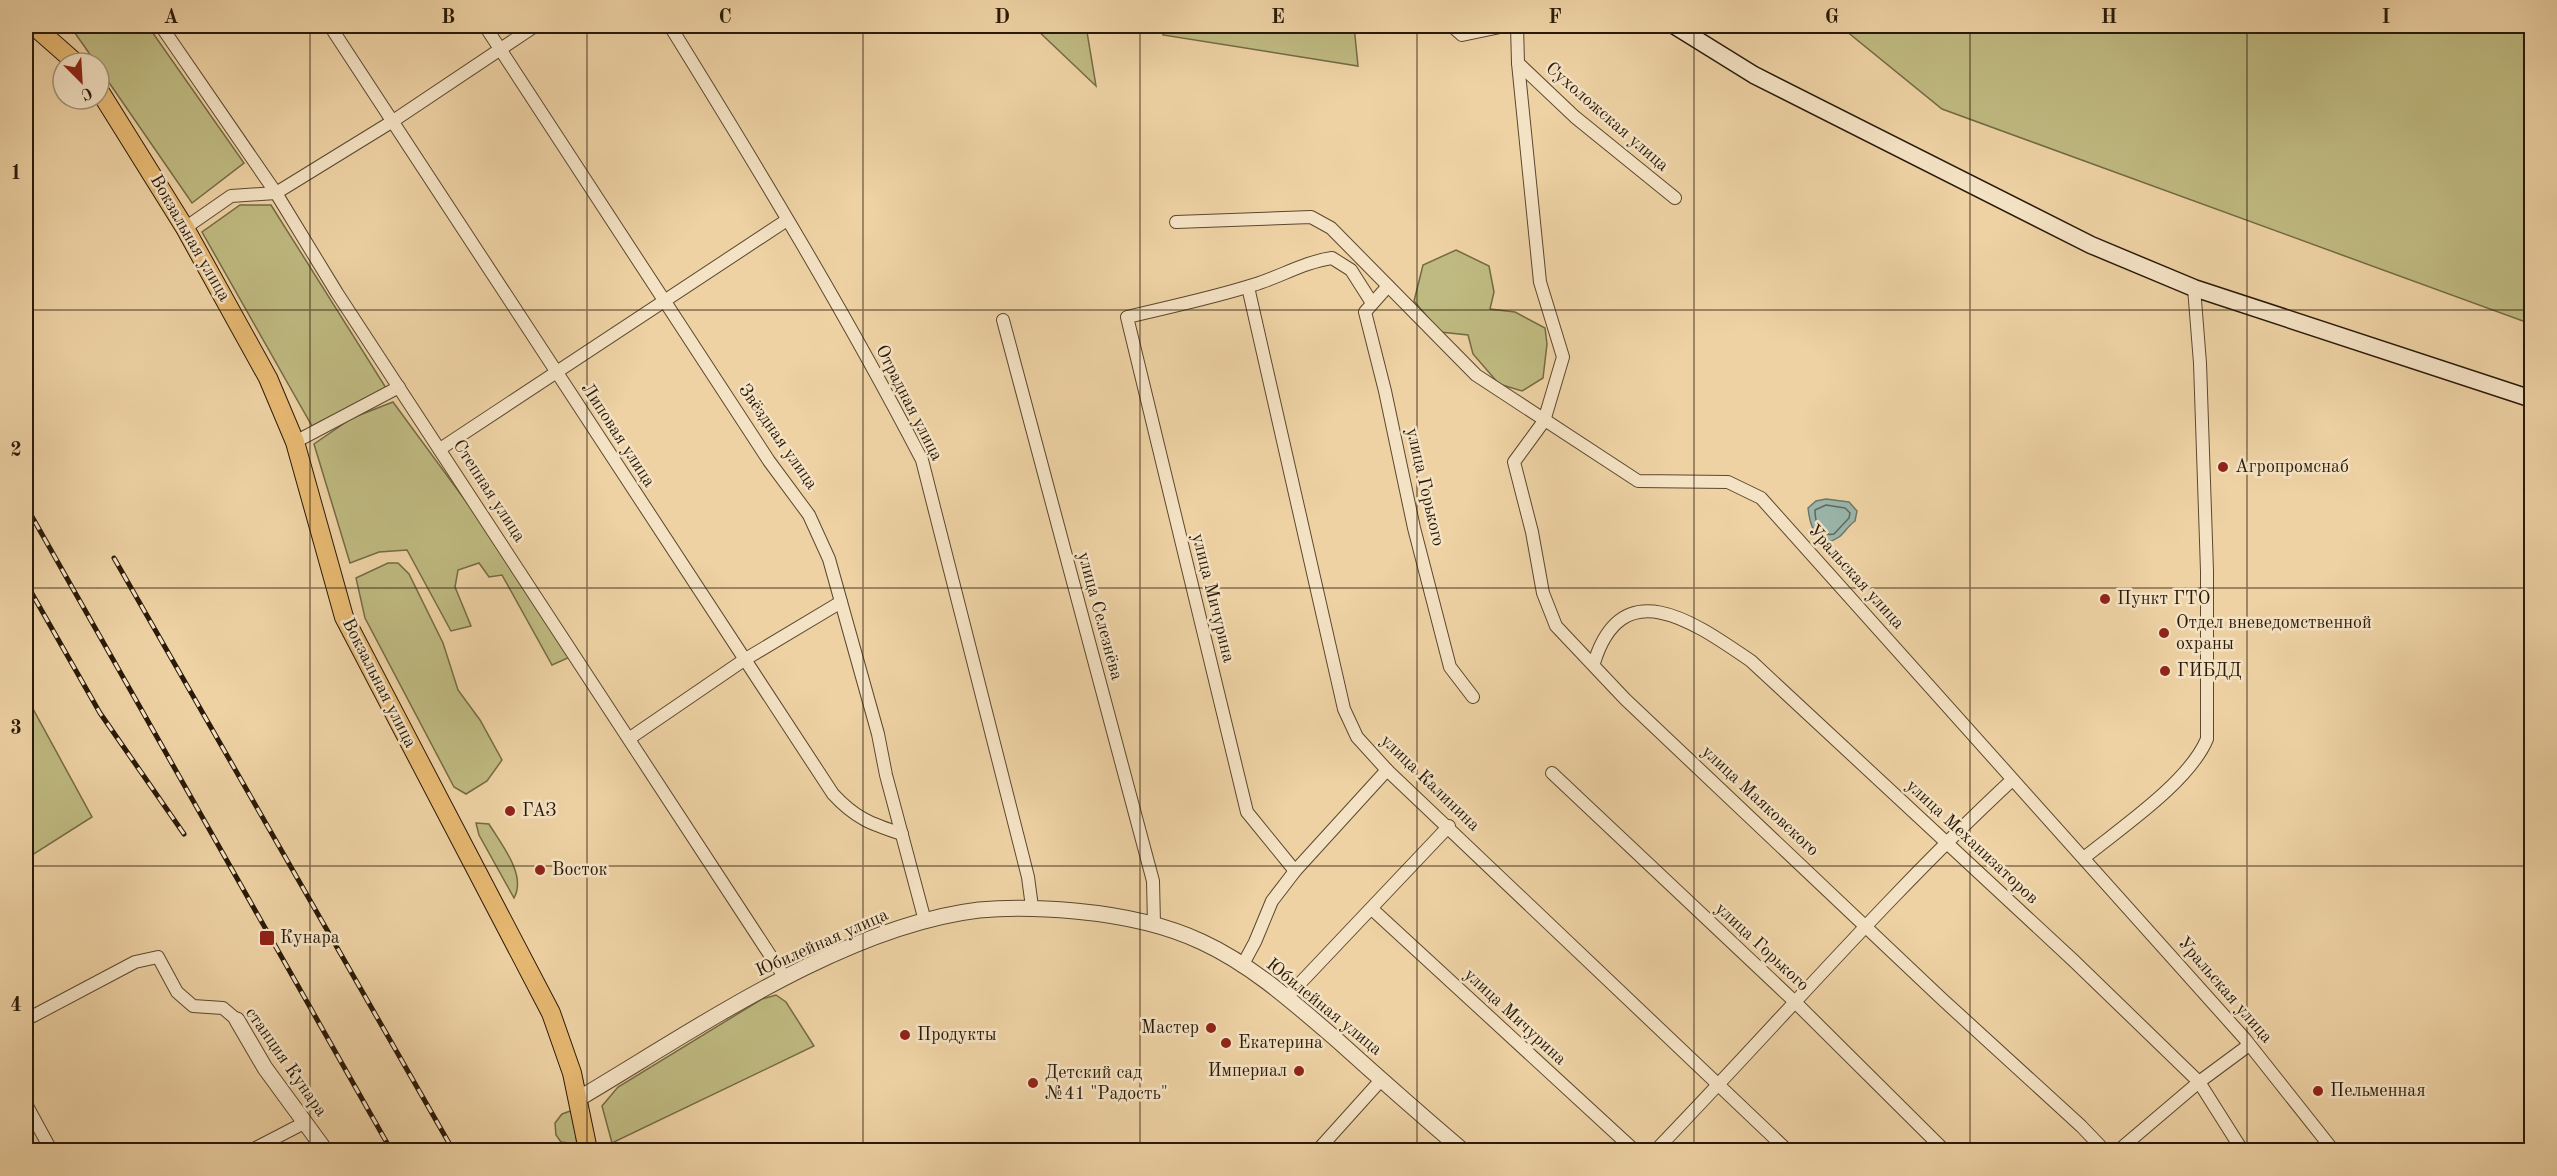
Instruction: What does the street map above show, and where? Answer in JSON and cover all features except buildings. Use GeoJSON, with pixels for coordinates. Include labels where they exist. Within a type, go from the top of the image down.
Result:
{"type":"FeatureCollection","features":[{"type":"Feature","properties":{"kind":"main road"},"geometry":{"type":"LineString","coordinates":[[34,26],[62,51]]}},
{"type":"Feature","properties":{"kind":"main road"},"geometry":{"type":"LineString","coordinates":[[1675,26],[1754,75],[2091,245],[2194,288],[2532,399]]}},
{"type":"Feature","properties":{"kind":"main road","name":"Вокзальная улица"},"geometry":{"type":"LineString","coordinates":[[111,109],[185,228],[268,378],[295,442],[344,617],[541,992],[562,1042],[578,1099],[588,1150]]}},
{"type":"Feature","properties":{"kind":"street","name":"Степная улица"},"geometry":{"type":"LineString","coordinates":[[161,26],[276,193],[399,387],[785,978]]}},
{"type":"Feature","properties":{"kind":"street","name":"Липовая улица"},"geometry":{"type":"LineString","coordinates":[[330,26],[833,794],[850,813],[871,824],[902,834]]}},
{"type":"Feature","properties":{"kind":"street","name":"Звёздная улица"},"geometry":{"type":"LineString","coordinates":[[485,26],[582,178],[769,460],[809,515],[829,559],[878,734],[925,921]]}},
{"type":"Feature","properties":{"kind":"street"},"geometry":{"type":"LineString","coordinates":[[185,228],[231,196],[276,193],[393,121],[500,47],[535,26]]}},
{"type":"Feature","properties":{"kind":"street","name":"Отрадная улица"},"geometry":{"type":"LineString","coordinates":[[670,26],[787,220],[890,398],[922,460],[1028,877],[1032,908]]}},
{"type":"Feature","properties":{"kind":"street"},"geometry":{"type":"LineString","coordinates":[[1452,26],[1462,35],[1505,26]]}},
{"type":"Feature","properties":{"kind":"street","name":"Сухоложская улица"},"geometry":{"type":"LineString","coordinates":[[1517,26],[1518,63],[1575,117],[1675,198]]}},
{"type":"Feature","properties":{"kind":"street"},"geometry":{"type":"LineString","coordinates":[[1518,63],[1540,282],[1563,357],[1544,421]]}},
{"type":"Feature","properties":{"kind":"street","name":"Уральская улица"},"geometry":{"type":"LineString","coordinates":[[1176,222],[1311,217],[1331,228],[1476,375],[1638,481],[1728,482],[1761,498],[2012,780],[2085,857],[2249,1045],[2333,1150]]}},
{"type":"Feature","properties":{"kind":"street"},"geometry":{"type":"LineString","coordinates":[[440,449],[664,299],[787,220]]}},
{"type":"Feature","properties":{"kind":"street"},"geometry":{"type":"LineString","coordinates":[[1248,287],[1284,276],[1311,261],[1332,258],[1352,270],[1372,303],[1388,286]]}},
{"type":"Feature","properties":{"kind":"street","name":"улица Мичурина"},"geometry":{"type":"LineString","coordinates":[[1248,287],[1127,317],[1247,812],[1295,871]]}},
{"type":"Feature","properties":{"kind":"street","name":"улица Калинина"},"geometry":{"type":"LineString","coordinates":[[1248,287],[1344,709],[1357,737],[1387,770],[1449,826],[1787,1150]]}},
{"type":"Feature","properties":{"kind":"street"},"geometry":{"type":"LineString","coordinates":[[2085,857],[2182,777],[2200,756],[2207,739],[2207,571],[2194,288]]}},
{"type":"Feature","properties":{"kind":"street","name":"улица Горького"},"geometry":{"type":"LineString","coordinates":[[1372,303],[1365,312],[1436,614],[1450,667],[1473,697]]}},
{"type":"Feature","properties":{"kind":"street","name":"улица Селезнёва"},"geometry":{"type":"LineString","coordinates":[[1003,320],[1153,881],[1154,924]]}},
{"type":"Feature","properties":{"kind":"street"},"geometry":{"type":"LineString","coordinates":[[295,442],[399,387]]}},
{"type":"Feature","properties":{"kind":"street","name":"улица Маяковского"},"geometry":{"type":"LineString","coordinates":[[1544,421],[1514,462],[1532,532],[1543,593],[1556,626],[1594,663],[1625,699],[2104,1150]]}},
{"type":"Feature","properties":{"kind":"street"},"geometry":{"type":"LineString","coordinates":[[630,738],[744,660],[841,602]]}},
{"type":"Feature","properties":{"kind":"street","name":"улица Механизаторов"},"geometry":{"type":"LineString","coordinates":[[1594,663],[1606,633],[1617,620],[1639,612],[1664,612],[1698,625],[1751,662],[1946,842],[2199,1082],[2242,1150]]}},
{"type":"Feature","properties":{"kind":"street"},"geometry":{"type":"LineString","coordinates":[[1242,966],[1256,942],[1272,901],[1295,871],[1387,770]]}},
{"type":"Feature","properties":{"kind":"street","name":"улица Горького"},"geometry":{"type":"LineString","coordinates":[[1552,773],[1795,1002],[1944,1150]]}},
{"type":"Feature","properties":{"kind":"street"},"geometry":{"type":"LineString","coordinates":[[1656,1150],[1866,925],[1946,842],[2012,780]]}},
{"type":"Feature","properties":{"kind":"street"},"geometry":{"type":"LineString","coordinates":[[1287,997],[1449,826]]}},
{"type":"Feature","properties":{"kind":"street","name":"Юбилейная улица"},"geometry":{"type":"LineString","coordinates":[[578,1099],[785,978],[879,935],[925,921],[978,910],[1032,908],[1104,914],[1154,924],[1202,942],[1287,997],[1462,1150]]}},
{"type":"Feature","properties":{"kind":"street","name":"улица Мичурина"},"geometry":{"type":"LineString","coordinates":[[1372,909],[1634,1150]]}},
{"type":"Feature","properties":{"kind":"street","name":"станция Кунара"},"geometry":{"type":"LineString","coordinates":[[33,1017],[135,962],[158,957],[177,992],[193,1006],[223,1008],[237,1020],[266,1068],[325,1150]]}},
{"type":"Feature","properties":{"kind":"street"},"geometry":{"type":"LineString","coordinates":[[2119,1150],[2199,1082],[2249,1045]]}},
{"type":"Feature","properties":{"kind":"street"},"geometry":{"type":"LineString","coordinates":[[1318,1150],[1382,1080]]}},
{"type":"Feature","properties":{"kind":"street"},"geometry":{"type":"LineString","coordinates":[[26,1104],[51,1150]]}},
{"type":"Feature","properties":{"kind":"street"},"geometry":{"type":"LineString","coordinates":[[252,1150],[304,1123]]}},
{"type":"Feature","properties":{"kind":"shaded area"},"geometry":{"type":"Polygon","coordinates":[[[70,26],[148,26],[244,163],[192,203],[111,85],[111,51],[88,51],[70,26]]]}},
{"type":"Feature","properties":{"kind":"shaded area"},"geometry":{"type":"Polygon","coordinates":[[[1033,26],[1086,26],[1096,86],[1033,26]]]}},
{"type":"Feature","properties":{"kind":"shaded area"},"geometry":{"type":"Polygon","coordinates":[[[1166,26],[1354,26],[1358,66],[1163,35],[1166,26]]]}},
{"type":"Feature","properties":{"kind":"shaded area"},"geometry":{"type":"Polygon","coordinates":[[[1840,26],[2531,26],[2531,324],[1942,109],[1840,26]]]}},
{"type":"Feature","properties":{"kind":"shaded area"},"geometry":{"type":"Polygon","coordinates":[[[240,205],[271,205],[386,388],[312,426],[202,232],[240,205]]]}},
{"type":"Feature","properties":{"kind":"shaded area"},"geometry":{"type":"Polygon","coordinates":[[[1456,250],[1489,266],[1494,292],[1490,309],[1515,312],[1545,328],[1547,344],[1543,378],[1522,391],[1499,384],[1473,354],[1468,335],[1440,332],[1414,301],[1423,265],[1456,250]]]}},
{"type":"Feature","properties":{"kind":"shaded area"},"geometry":{"type":"Polygon","coordinates":[[[393,402],[476,515],[570,657],[552,665],[502,575],[489,577],[479,563],[458,570],[455,587],[471,626],[451,631],[407,550],[379,552],[350,563],[314,444],[352,418],[393,402]]]}},
{"type":"Feature","properties":{"kind":"shaded area"},"geometry":{"type":"Polygon","coordinates":[[[388,563],[398,563],[409,574],[443,643],[458,690],[480,720],[502,760],[487,781],[466,794],[454,787],[365,618],[356,578],[388,563]]]}},
{"type":"Feature","properties":{"kind":"shaded area"},"geometry":{"type":"Polygon","coordinates":[[[26,696],[92,817],[26,859],[26,696]]]}},
{"type":"Feature","properties":{"kind":"shaded area"},"geometry":{"type":"Polygon","coordinates":[[[476,823],[489,824],[506,850],[517,880],[514,898],[479,835],[476,823]]]}},
{"type":"Feature","properties":{"kind":"shaded area"},"geometry":{"type":"Polygon","coordinates":[[[776,995],[786,1002],[814,1046],[612,1143],[602,1106],[618,1087],[762,999],[776,995]]]}},
{"type":"Feature","properties":{"kind":"shaded area"},"geometry":{"type":"Polygon","coordinates":[[[573,1110],[577,1144],[561,1142],[556,1135],[555,1123],[562,1114],[573,1110]]]}},
{"type":"Feature","properties":{"kind":"water"},"geometry":{"type":"Polygon","coordinates":[[[1826,499],[1849,502],[1857,511],[1855,521],[1840,536],[1827,542],[1813,528],[1808,508],[1816,501],[1826,499]]]}},
{"type":"Feature","properties":{"kind":"railway"},"geometry":{"type":"LineString","coordinates":[[26,506],[391,1150]]}},
{"type":"Feature","properties":{"kind":"railway"},"geometry":{"type":"LineString","coordinates":[[114,558],[453,1150]]}},
{"type":"Feature","properties":{"kind":"railway"},"geometry":{"type":"LineString","coordinates":[[26,583],[100,713],[184,834]]}},
{"type":"Feature","properties":{"kind":"place","name":"Агропромснаб"},"geometry":{"type":"Point","coordinates":[2223,467]}},
{"type":"Feature","properties":{"kind":"place","name":"Пункт ГТО"},"geometry":{"type":"Point","coordinates":[2105,599]}},
{"type":"Feature","properties":{"kind":"place","name":"Отдел вневедомственной охраны"},"geometry":{"type":"Point","coordinates":[2164,633]}},
{"type":"Feature","properties":{"kind":"place","name":"ГИБДД"},"geometry":{"type":"Point","coordinates":[2165,671]}},
{"type":"Feature","properties":{"kind":"place","name":"ГАЗ"},"geometry":{"type":"Point","coordinates":[510,811]}},
{"type":"Feature","properties":{"kind":"place","name":"Восток"},"geometry":{"type":"Point","coordinates":[540,870]}},
{"type":"Feature","properties":{"kind":"place","name":"Кунара"},"geometry":{"type":"Point","coordinates":[267,938]}},
{"type":"Feature","properties":{"kind":"place","name":"Мастер"},"geometry":{"type":"Point","coordinates":[1211,1028]}},
{"type":"Feature","properties":{"kind":"place","name":"Продукты"},"geometry":{"type":"Point","coordinates":[905,1035]}},
{"type":"Feature","properties":{"kind":"place","name":"Екатерина"},"geometry":{"type":"Point","coordinates":[1226,1043]}},
{"type":"Feature","properties":{"kind":"place","name":"Империал"},"geometry":{"type":"Point","coordinates":[1299,1071]}},
{"type":"Feature","properties":{"kind":"place","name":"Детский сад №41 \"Радость\""},"geometry":{"type":"Point","coordinates":[1033,1083]}},
{"type":"Feature","properties":{"kind":"place","name":"Пельменная"},"geometry":{"type":"Point","coordinates":[2318,1091]}}]}
